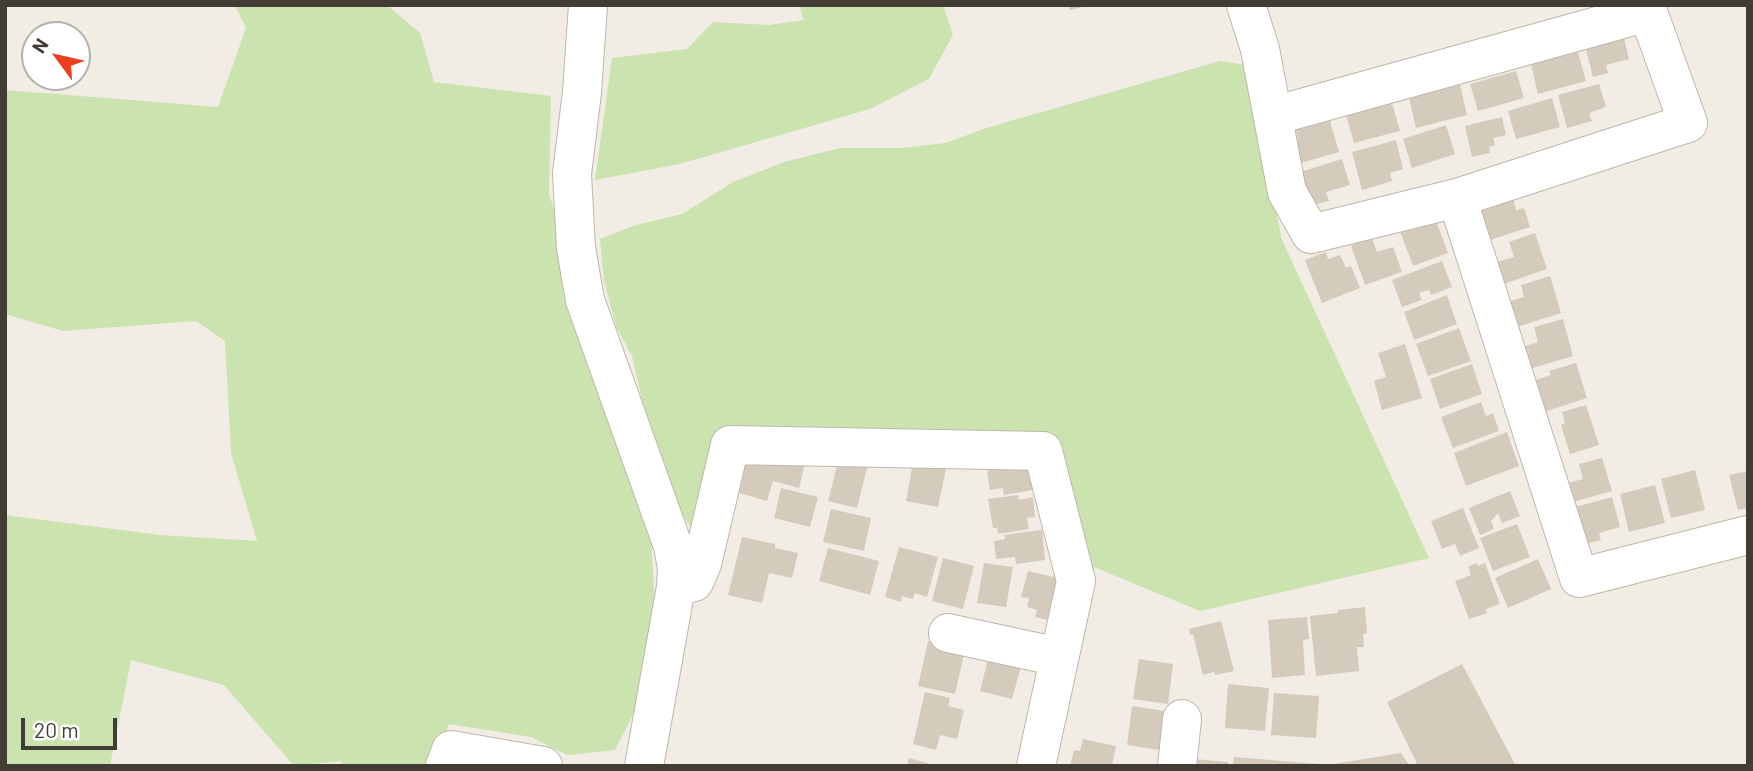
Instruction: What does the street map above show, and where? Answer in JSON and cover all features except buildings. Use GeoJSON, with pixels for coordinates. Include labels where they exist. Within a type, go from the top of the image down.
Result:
{"type":"FeatureCollection","features":[{"type":"Feature","properties":{"kind":"street"},"geometry":{"type":"LineString","coordinates":[[588,5],[582,92],[572,174],[576,248],[585,300],[673,546],[677,568],[676,587],[644,766]]}},
{"type":"Feature","properties":{"kind":"street"},"geometry":{"type":"LineString","coordinates":[[1245,5],[1259,49],[1287,192],[1311,234],[1457,198],[1688,122],[1648,12],[1273,116]]}},
{"type":"Feature","properties":{"kind":"street"},"geometry":{"type":"LineString","coordinates":[[1457,198],[1579,578],[1748,535]]}},
{"type":"Feature","properties":{"kind":"street"},"geometry":{"type":"LineString","coordinates":[[676,587],[694,582],[702,564],[730,445],[1042,451],[1076,581],[1036,766]]}},
{"type":"Feature","properties":{"kind":"street"},"geometry":{"type":"LineString","coordinates":[[948,633],[1059,657]]}},
{"type":"Feature","properties":{"kind":"street"},"geometry":{"type":"LineString","coordinates":[[1177,766],[1182,719]]}},
{"type":"Feature","properties":{"kind":"street"},"geometry":{"type":"LineString","coordinates":[[445,766],[452,750],[543,766]]}},
{"type":"Feature","properties":{"kind":"green space"},"geometry":{"type":"Polygon","coordinates":[[[235,5],[387,5],[420,33],[434,82],[551,96],[549,194],[561,230],[565,303],[651,537],[655,605],[634,713],[615,750],[567,755],[531,737],[449,724],[433,766],[343,766],[341,761],[294,766],[224,685],[131,660],[110,766],[5,766],[5,515],[160,535],[257,541],[231,453],[225,341],[196,321],[63,331],[5,314],[5,90],[218,107],[246,28],[235,5]]]}},
{"type":"Feature","properties":{"kind":"green space"},"geometry":{"type":"Polygon","coordinates":[[[799,5],[943,5],[953,35],[929,79],[870,109],[680,164],[595,180],[612,58],[687,49],[713,22],[770,25],[804,20],[799,5]]]}},
{"type":"Feature","properties":{"kind":"green space"},"geometry":{"type":"Polygon","coordinates":[[[1220,61],[1246,65],[1282,240],[1429,558],[1200,611],[1089,565],[1047,446],[729,431],[714,495],[690,526],[668,493],[650,434],[632,356],[616,326],[604,281],[600,239],[636,225],[682,214],[733,182],[784,162],[840,148],[902,148],[946,143],[986,128],[1220,61]]]}}]}
